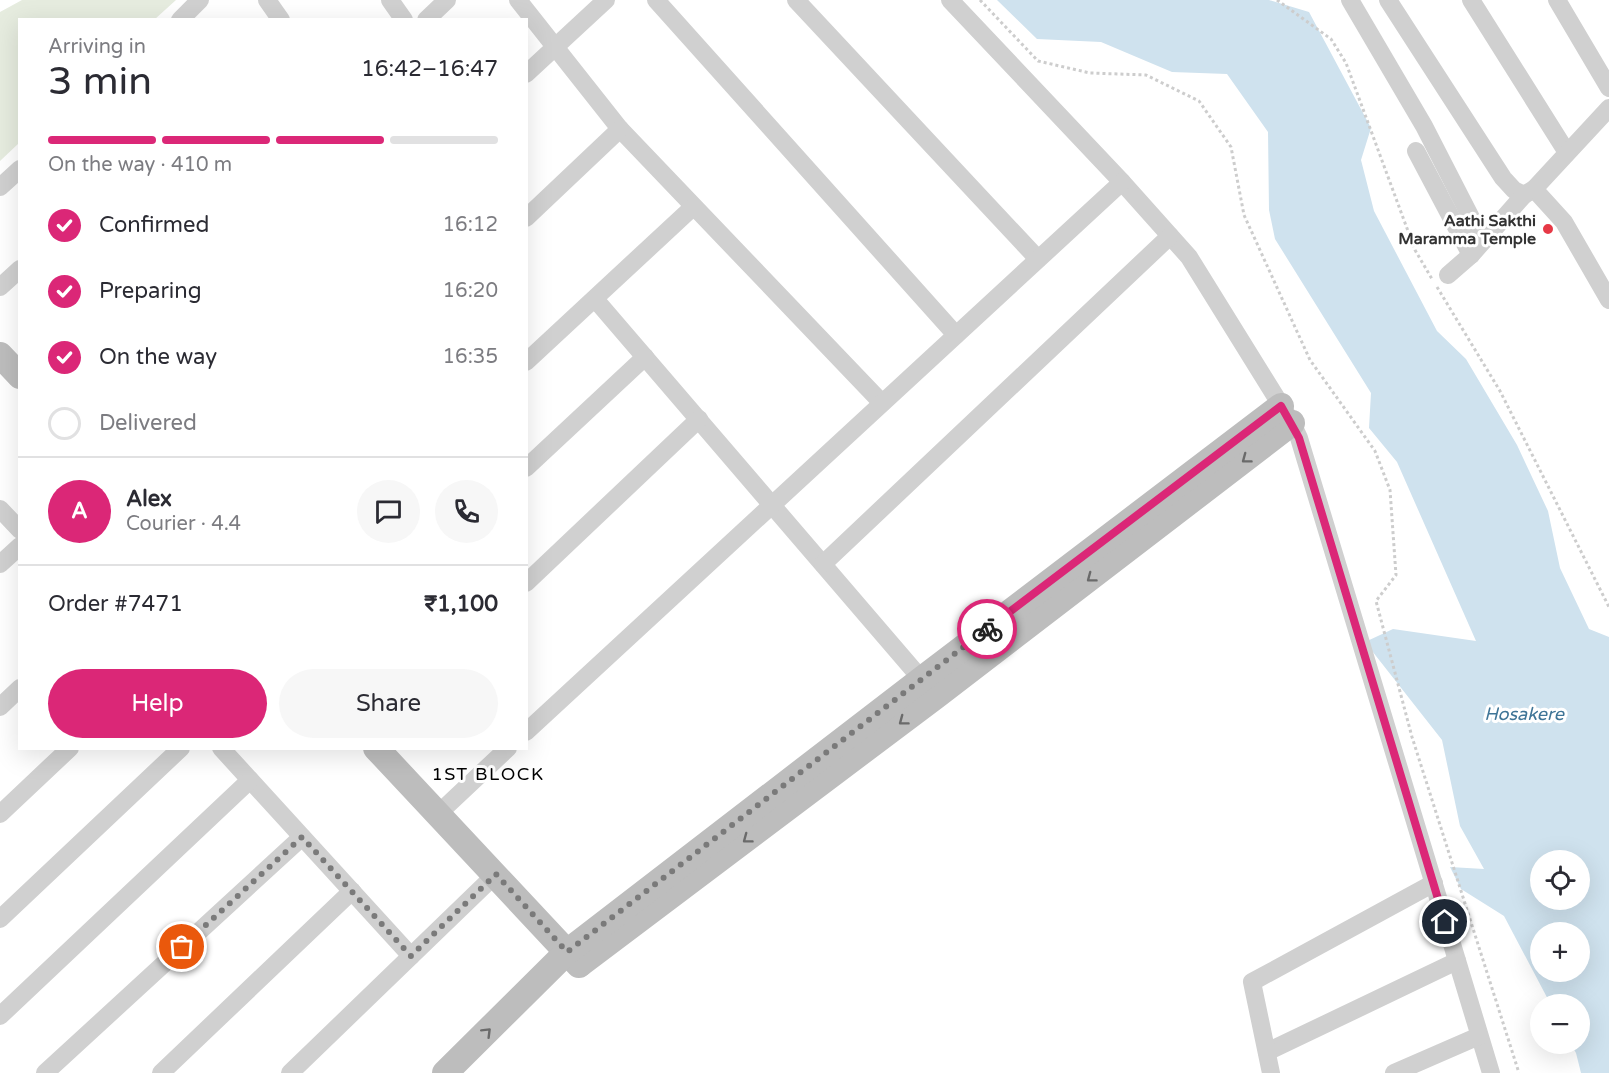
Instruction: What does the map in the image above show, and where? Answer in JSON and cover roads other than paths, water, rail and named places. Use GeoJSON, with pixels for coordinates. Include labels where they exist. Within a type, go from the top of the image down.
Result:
{"type":"FeatureCollection","features":[{"type":"Feature","properties":{"kind":"street"},"geometry":{"type":"LineString","coordinates":[[182,18],[200,0]]}},
{"type":"Feature","properties":{"kind":"street"},"geometry":{"type":"LineString","coordinates":[[267,0],[280,18]]}},
{"type":"Feature","properties":{"kind":"street"},"geometry":{"type":"LineString","coordinates":[[390,0],[403,18]]}},
{"type":"Feature","properties":{"kind":"street"},"geometry":{"type":"LineString","coordinates":[[428,18],[447,0]]}},
{"type":"Feature","properties":{"kind":"street"},"geometry":{"type":"LineString","coordinates":[[518,0],[620,129],[882,403]]}},
{"type":"Feature","properties":{"kind":"street"},"geometry":{"type":"LineString","coordinates":[[528,72],[606,0]]}},
{"type":"Feature","properties":{"kind":"street"},"geometry":{"type":"LineString","coordinates":[[656,0],[956,335]]}},
{"type":"Feature","properties":{"kind":"street"},"geometry":{"type":"LineString","coordinates":[[796,0],[1038,259]]}},
{"type":"Feature","properties":{"kind":"street"},"geometry":{"type":"LineString","coordinates":[[950,0],[1122,182],[1189,257],[1299,438],[1491,1073]]}},
{"type":"Feature","properties":{"kind":"street"},"geometry":{"type":"LineString","coordinates":[[1350,0],[1424,126],[1483,241]]}},
{"type":"Feature","properties":{"kind":"street"},"geometry":{"type":"LineString","coordinates":[[1388,0],[1503,178],[1514,190],[1529,192],[1564,222],[1609,300]]}},
{"type":"Feature","properties":{"kind":"street"},"geometry":{"type":"LineString","coordinates":[[1472,0],[1566,154]]}},
{"type":"Feature","properties":{"kind":"street"},"geometry":{"type":"LineString","coordinates":[[1557,0],[1609,88]]}},
{"type":"Feature","properties":{"kind":"street"},"geometry":{"type":"LineString","coordinates":[[1448,275],[1471,255],[1609,108]]}},
{"type":"Feature","properties":{"kind":"street"},"geometry":{"type":"LineString","coordinates":[[528,216],[620,129]]}},
{"type":"Feature","properties":{"kind":"street"},"geometry":{"type":"LineString","coordinates":[[1416,151],[1471,255]]}},
{"type":"Feature","properties":{"kind":"street"},"geometry":{"type":"LineString","coordinates":[[0,188],[18,171]]}},
{"type":"Feature","properties":{"kind":"street"},"geometry":{"type":"LineString","coordinates":[[528,730],[1122,182]]}},
{"type":"Feature","properties":{"kind":"street"},"geometry":{"type":"LineString","coordinates":[[528,360],[693,207]]}},
{"type":"Feature","properties":{"kind":"street"},"geometry":{"type":"LineString","coordinates":[[823,564],[1170,236]]}},
{"type":"Feature","properties":{"kind":"street"},"geometry":{"type":"LineString","coordinates":[[0,287],[18,271]]}},
{"type":"Feature","properties":{"kind":"street"},"geometry":{"type":"LineString","coordinates":[[595,298],[929,687]]}},
{"type":"Feature","properties":{"kind":"street"},"geometry":{"type":"LineString","coordinates":[[0,355],[18,374]]}},
{"type":"Feature","properties":{"kind":"street"},"geometry":{"type":"LineString","coordinates":[[528,466],[645,357]]}},
{"type":"Feature","properties":{"kind":"street"},"geometry":{"type":"LineString","coordinates":[[445,1073],[573,959],[1287,415]]}},
{"type":"Feature","properties":{"kind":"street"},"geometry":{"type":"LineString","coordinates":[[528,581],[699,419]]}},
{"type":"Feature","properties":{"kind":"street"},"geometry":{"type":"LineString","coordinates":[[0,509],[18,528]]}},
{"type":"Feature","properties":{"kind":"street"},"geometry":{"type":"LineString","coordinates":[[0,564],[18,548]]}},
{"type":"Feature","properties":{"kind":"street"},"geometry":{"type":"LineString","coordinates":[[0,707],[18,690]]}},
{"type":"Feature","properties":{"kind":"street"},"geometry":{"type":"LineString","coordinates":[[0,814],[68,750]]}},
{"type":"Feature","properties":{"kind":"street"},"geometry":{"type":"LineString","coordinates":[[0,919],[179,750]]}},
{"type":"Feature","properties":{"kind":"street"},"geometry":{"type":"LineString","coordinates":[[222,750],[411,956]]}},
{"type":"Feature","properties":{"kind":"street"},"geometry":{"type":"LineString","coordinates":[[378,750],[573,959]]}},
{"type":"Feature","properties":{"kind":"street"},"geometry":{"type":"LineString","coordinates":[[438,814],[506,750]]}},
{"type":"Feature","properties":{"kind":"street"},"geometry":{"type":"LineString","coordinates":[[0,1016],[250,780]]}},
{"type":"Feature","properties":{"kind":"street"},"geometry":{"type":"LineString","coordinates":[[45,1073],[302,837]]}},
{"type":"Feature","properties":{"kind":"street"},"geometry":{"type":"LineString","coordinates":[[290,1073],[496,874]]}},
{"type":"Feature","properties":{"kind":"street"},"geometry":{"type":"LineString","coordinates":[[1271,1073],[1252,982],[1434,883]]}},
{"type":"Feature","properties":{"kind":"street"},"geometry":{"type":"LineString","coordinates":[[161,1073],[352,891]]}},
{"type":"Feature","properties":{"kind":"street"},"geometry":{"type":"LineString","coordinates":[[470,1073],[573,959]]}},
{"type":"Feature","properties":{"kind":"street"},"geometry":{"type":"LineString","coordinates":[[1267,1052],[1457,961]]}},
{"type":"Feature","properties":{"kind":"street"},"geometry":{"type":"LineString","coordinates":[[1394,1073],[1479,1036]]}},
{"type":"Feature","properties":{"kind":"water","name":"Hosakere"},"geometry":{"type":"Polygon","coordinates":[[[997,0],[1269,0],[1309,12],[1371,128],[1361,160],[1374,211],[1437,331],[1466,359],[1517,445],[1548,511],[1560,568],[1589,629],[1609,637],[1609,1073],[1581,1073],[1576,1054],[1590,1054],[1590,994],[1545,994],[1539,982],[1590,982],[1590,922],[1530,922],[1530,965],[1504,916],[1461,889],[1450,867],[1484,869],[1460,826],[1442,740],[1365,642],[1393,629],[1476,641],[1397,462],[1369,428],[1371,393],[1275,239],[1269,210],[1268,132],[1227,74],[1172,72],[1101,42],[1037,39],[997,0]]]}},
{"type":"Feature","properties":{"kind":"place","name":"Aathi Sakthi Maramma Temple"},"geometry":{"type":"Point","coordinates":[1548,229]}},
{"type":"Feature","properties":{"kind":"district","name":"1ST BLOCK"},"geometry":{"type":"Point","coordinates":[488,774]}}]}
